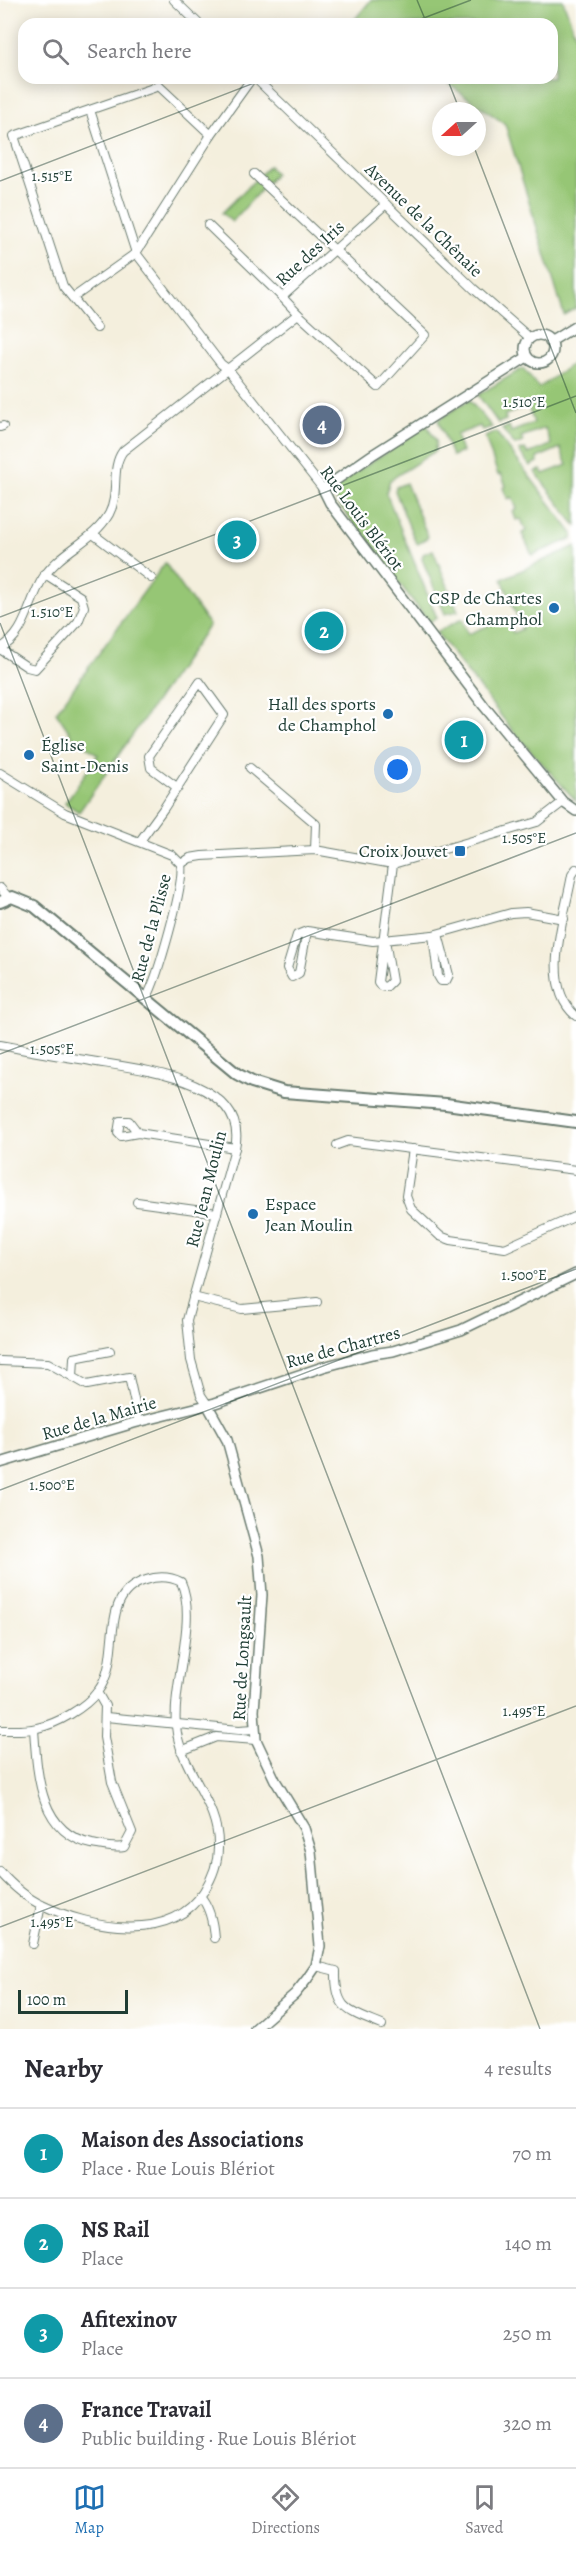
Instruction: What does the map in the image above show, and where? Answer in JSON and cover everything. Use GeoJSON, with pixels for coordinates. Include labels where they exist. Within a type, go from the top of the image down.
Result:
{"type":"FeatureCollection","features":[{"type":"Feature","properties":{"kind":"main road"},"geometry":{"type":"LineString","coordinates":[[4,900],[24,900],[34,906],[237,1074],[265,1088],[284,1092],[446,1104],[576,1122]]}},
{"type":"Feature","properties":{"kind":"street"},"geometry":{"type":"LineString","coordinates":[[174,0],[192,18]]}},
{"type":"Feature","properties":{"kind":"street"},"geometry":{"type":"LineString","coordinates":[[74,297],[136,253],[211,135],[249,84]]}},
{"type":"Feature","properties":{"kind":"street","name":"Avenue de la Chênaie"},"geometry":{"type":"LineString","coordinates":[[259,84],[508,321],[530,338]]}},
{"type":"Feature","properties":{"kind":"street"},"geometry":{"type":"LineString","coordinates":[[97,328],[63,286],[14,136],[159,86],[211,135]]}},
{"type":"Feature","properties":{"kind":"street","name":"Rue Louis Blériot"},"geometry":{"type":"LineString","coordinates":[[90,110],[136,253],[221,364],[229,370],[323,489],[330,503],[484,706],[563,802],[576,811]]}},
{"type":"Feature","properties":{"kind":"street"},"geometry":{"type":"LineString","coordinates":[[254,174],[425,334],[378,387],[298,314]]}},
{"type":"Feature","properties":{"kind":"street","name":"Rue des Iris"},"geometry":{"type":"LineString","coordinates":[[93,534],[113,506],[117,491],[118,463],[123,451],[298,314],[282,297],[386,204]]}},
{"type":"Feature","properties":{"kind":"street"},"geometry":{"type":"LineString","coordinates":[[208,225],[282,297]]}},
{"type":"Feature","properties":{"kind":"street"},"geometry":{"type":"LineString","coordinates":[[550,342],[576,326]]}},
{"type":"Feature","properties":{"kind":"street"},"geometry":{"type":"LineString","coordinates":[[544,336],[550,342],[553,353],[547,361],[537,363],[527,357],[525,349],[530,338],[544,336]]}},
{"type":"Feature","properties":{"kind":"street"},"geometry":{"type":"LineString","coordinates":[[323,489],[372,455],[527,357]]}},
{"type":"Feature","properties":{"kind":"street"},"geometry":{"type":"LineString","coordinates":[[45,574],[81,597],[84,607],[78,622],[35,669],[27,667],[0,649],[20,627],[45,574],[57,558],[93,534],[151,578]]}},
{"type":"Feature","properties":{"kind":"street"},"geometry":{"type":"LineString","coordinates":[[140,841],[178,788],[224,715],[200,682],[148,756],[151,768],[178,788]]}},
{"type":"Feature","properties":{"kind":"street"},"geometry":{"type":"LineString","coordinates":[[250,768],[271,783],[316,824],[315,850]]}},
{"type":"Feature","properties":{"kind":"street"},"geometry":{"type":"LineString","coordinates":[[0,773],[65,813],[172,855],[181,864],[190,858],[202,856],[315,850],[393,864],[537,822],[563,802]]}},
{"type":"Feature","properties":{"kind":"street","name":"Rue de la Plisse"},"geometry":{"type":"LineString","coordinates":[[146,999],[154,986],[162,957],[180,881],[181,864]]}},
{"type":"Feature","properties":{"kind":"street"},"geometry":{"type":"LineString","coordinates":[[385,940],[392,981],[386,987],[381,986],[378,982],[393,864]]}},
{"type":"Feature","properties":{"kind":"street"},"geometry":{"type":"LineString","coordinates":[[576,869],[572,875],[564,919],[556,982],[560,997],[576,1016]]}},
{"type":"Feature","properties":{"kind":"street"},"geometry":{"type":"LineString","coordinates":[[0,888],[4,900]]}},
{"type":"Feature","properties":{"kind":"street"},"geometry":{"type":"LineString","coordinates":[[307,931],[299,973],[292,977],[287,968],[297,935],[307,931],[373,941],[435,934],[511,913],[526,912],[564,919]]}},
{"type":"Feature","properties":{"kind":"street"},"geometry":{"type":"LineString","coordinates":[[435,934],[449,975],[446,981],[441,981],[438,976],[435,934]]}},
{"type":"Feature","properties":{"kind":"street","name":"Rue Jean Moulin"},"geometry":{"type":"LineString","coordinates":[[0,1045],[162,1073],[184,1080],[221,1103],[231,1113],[238,1132],[235,1148],[193,1297],[186,1334],[199,1387],[207,1404]]}},
{"type":"Feature","properties":{"kind":"street"},"geometry":{"type":"LineString","coordinates":[[138,1133],[235,1148]]}},
{"type":"Feature","properties":{"kind":"street"},"geometry":{"type":"LineString","coordinates":[[337,1144],[348,1141],[576,1170]]}},
{"type":"Feature","properties":{"kind":"street"},"geometry":{"type":"LineString","coordinates":[[413,1149],[406,1196],[411,1209],[440,1236],[451,1240],[505,1248],[576,1216]]}},
{"type":"Feature","properties":{"kind":"street"},"geometry":{"type":"LineString","coordinates":[[137,1202],[217,1213]]}},
{"type":"Feature","properties":{"kind":"street","name":"Rue de Chartres"},"geometry":{"type":"LineString","coordinates":[[207,1404],[323,1367],[393,1351],[461,1330],[576,1274]]}},
{"type":"Feature","properties":{"kind":"street"},"geometry":{"type":"LineString","coordinates":[[193,1297],[242,1309],[317,1302]]}},
{"type":"Feature","properties":{"kind":"street"},"geometry":{"type":"LineString","coordinates":[[73,1377],[74,1358],[110,1351]]}},
{"type":"Feature","properties":{"kind":"street"},"geometry":{"type":"LineString","coordinates":[[0,1361],[48,1363],[87,1385],[129,1377],[139,1422]]}},
{"type":"Feature","properties":{"kind":"street","name":"Rue de la Mairie"},"geometry":{"type":"LineString","coordinates":[[0,1463],[207,1404]]}},
{"type":"Feature","properties":{"kind":"street","name":"Rue de Longsault"},"geometry":{"type":"LineString","coordinates":[[207,1404],[227,1440],[259,1556],[262,1595],[254,1729],[256,1740],[275,1780],[304,1828],[311,1851],[320,1946],[316,1966]]}},
{"type":"Feature","properties":{"kind":"street"},"geometry":{"type":"LineString","coordinates":[[0,1730],[34,1729],[70,1713],[97,1692],[108,1671],[116,1608],[121,1597],[137,1583],[163,1577],[181,1582],[187,1602],[176,1724],[185,1764],[210,1806],[217,1828],[219,1849],[212,1877],[200,1896],[178,1916],[143,1927],[123,1926],[69,1915],[41,1905],[15,1887],[0,1872]]}},
{"type":"Feature","properties":{"kind":"street"},"geometry":{"type":"LineString","coordinates":[[34,1729],[36,1768],[42,1792],[51,1814],[62,1831],[79,1841],[116,1849],[124,1847],[132,1832],[112,1782],[106,1758],[105,1706],[97,1692]]}},
{"type":"Feature","properties":{"kind":"street"},"geometry":{"type":"LineString","coordinates":[[106,1716],[176,1724],[254,1729]]}},
{"type":"Feature","properties":{"kind":"street"},"geometry":{"type":"LineString","coordinates":[[181,1751],[216,1737],[256,1740]]}},
{"type":"Feature","properties":{"kind":"street"},"geometry":{"type":"LineString","coordinates":[[200,1896],[210,1914],[214,1938]]}},
{"type":"Feature","properties":{"kind":"street"},"geometry":{"type":"LineString","coordinates":[[33,1944],[41,1905]]}},
{"type":"Feature","properties":{"kind":"street"},"geometry":{"type":"LineString","coordinates":[[255,2029],[295,1994],[316,1966],[336,1971],[335,1993],[342,2006],[382,2025]]}},
{"type":"Feature","properties":{"kind":"green space"},"geometry":{"type":"Polygon","coordinates":[[[371,0],[563,0],[576,36],[576,308],[564,315],[505,124],[486,111],[486,102],[474,102],[448,84],[558,84],[558,18],[356,18],[371,0]]]}},
{"type":"Feature","properties":{"kind":"green space"},"geometry":{"type":"Polygon","coordinates":[[[269,166],[275,174],[232,222],[222,213],[269,166]]]}},
{"type":"Feature","properties":{"kind":"green space"},"geometry":{"type":"Polygon","coordinates":[[[576,361],[576,526],[535,472],[541,470],[543,474],[567,465],[560,448],[537,458],[538,462],[530,466],[519,451],[525,449],[528,454],[551,445],[545,428],[521,437],[523,442],[515,445],[502,429],[509,426],[511,432],[534,423],[528,406],[505,415],[506,420],[498,423],[478,395],[523,368],[539,388],[576,361]]]}},
{"type":"Feature","properties":{"kind":"green space"},"geometry":{"type":"Polygon","coordinates":[[[469,400],[492,427],[482,430],[480,426],[456,435],[462,452],[452,456],[438,420],[469,400]]]}},
{"type":"Feature","properties":{"kind":"green space"},"geometry":{"type":"Polygon","coordinates":[[[427,425],[436,441],[435,451],[390,480],[386,493],[437,618],[429,622],[337,502],[335,493],[340,483],[427,425]]]}},
{"type":"Feature","properties":{"kind":"green space"},"geometry":{"type":"Polygon","coordinates":[[[496,432],[573,534],[572,539],[532,555],[522,533],[526,531],[521,519],[516,520],[513,511],[517,509],[512,497],[508,499],[503,488],[506,486],[501,474],[498,475],[485,437],[496,432]]]}},
{"type":"Feature","properties":{"kind":"green space"},"geometry":{"type":"Polygon","coordinates":[[[406,483],[428,537],[418,544],[395,491],[396,487],[406,483]]]}},
{"type":"Feature","properties":{"kind":"green space"},"geometry":{"type":"Polygon","coordinates":[[[576,546],[576,801],[512,730],[436,632],[462,619],[468,634],[507,618],[513,633],[522,629],[502,579],[576,546]]]}},
{"type":"Feature","properties":{"kind":"green space"},"geometry":{"type":"Polygon","coordinates":[[[433,550],[458,611],[445,614],[422,559],[423,554],[433,550]]]}},
{"type":"Feature","properties":{"kind":"green space"},"geometry":{"type":"Polygon","coordinates":[[[165,563],[209,625],[79,812],[65,803],[98,755],[72,736],[56,712],[165,563]]]}},
{"type":"Feature","properties":{"kind":"place","name":"France Travail"},"geometry":{"type":"Point","coordinates":[322,425]}},
{"type":"Feature","properties":{"kind":"place","name":"Afitexinov"},"geometry":{"type":"Point","coordinates":[237,540]}},
{"type":"Feature","properties":{"kind":"place","name":"CSP de Chartes Champhol"},"geometry":{"type":"Point","coordinates":[554,608]}},
{"type":"Feature","properties":{"kind":"place","name":"NS Rail"},"geometry":{"type":"Point","coordinates":[324,631]}},
{"type":"Feature","properties":{"kind":"place","name":"Hall des sports de Champhol"},"geometry":{"type":"Point","coordinates":[388,714]}},
{"type":"Feature","properties":{"kind":"place","name":"Maison des Associations"},"geometry":{"type":"Point","coordinates":[464,740]}},
{"type":"Feature","properties":{"kind":"place","name":"Église Saint-Denis"},"geometry":{"type":"Point","coordinates":[29,755]}},
{"type":"Feature","properties":{"kind":"place","name":"Croix Jouvet"},"geometry":{"type":"Point","coordinates":[460,851]}},
{"type":"Feature","properties":{"kind":"place","name":"Espace Jean Moulin"},"geometry":{"type":"Point","coordinates":[253,1214]}}]}
